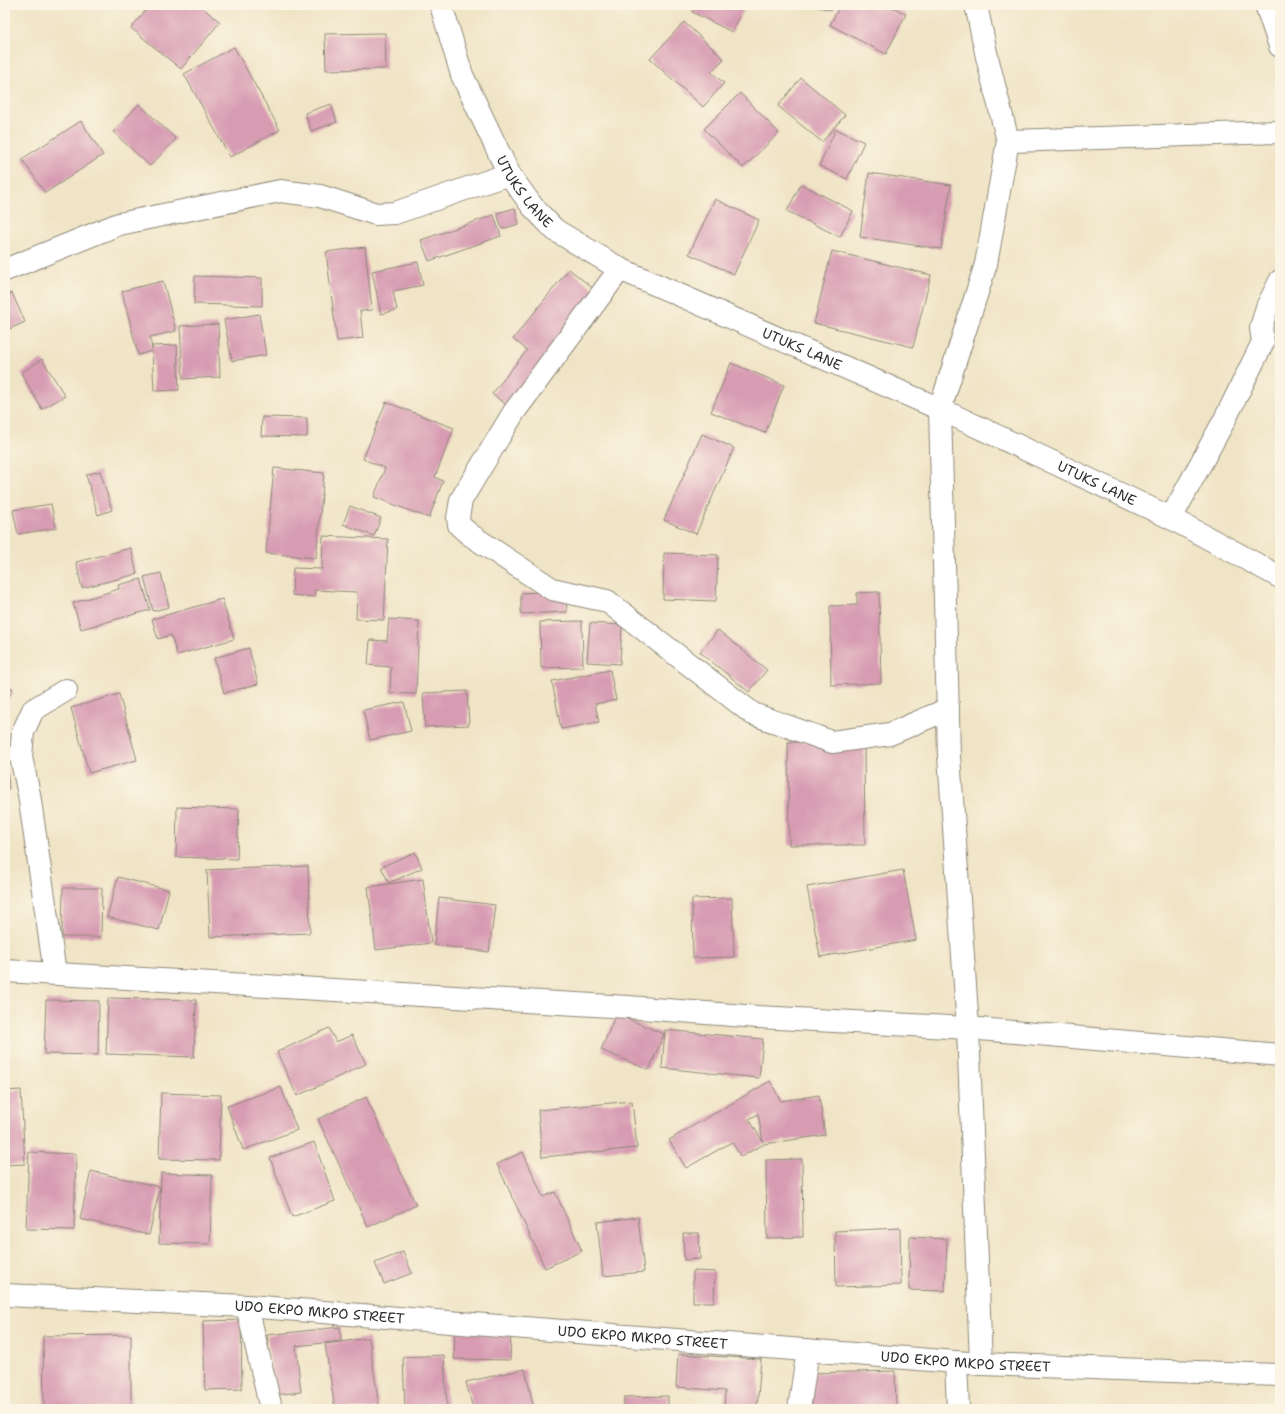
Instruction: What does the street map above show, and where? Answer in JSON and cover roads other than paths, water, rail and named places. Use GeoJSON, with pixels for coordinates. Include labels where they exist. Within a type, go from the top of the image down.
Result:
{"type":"FeatureCollection","features":[{"type":"Feature","properties":{"kind":"street","name":"UTUKS LANE"},"geometry":{"type":"LineString","coordinates":[[440,5],[462,75],[509,174],[532,206],[556,230],[620,270],[940,409],[1171,518],[1280,577]]}},
{"type":"Feature","properties":{"kind":"street"},"geometry":{"type":"LineString","coordinates":[[976,5],[987,57],[1008,141],[986,264],[940,409],[949,756],[968,1028],[981,1364]]}},
{"type":"Feature","properties":{"kind":"street"},"geometry":{"type":"LineString","coordinates":[[1266,5],[1280,46]]}},
{"type":"Feature","properties":{"kind":"street"},"geometry":{"type":"LineString","coordinates":[[1008,141],[1280,132]]}},
{"type":"Feature","properties":{"kind":"street"},"geometry":{"type":"LineString","coordinates":[[5,270],[119,224],[280,191],[320,196],[376,214],[395,213],[509,174]]}},
{"type":"Feature","properties":{"kind":"street"},"geometry":{"type":"LineString","coordinates":[[620,270],[514,412],[461,500],[458,518],[459,525],[469,534],[552,588],[607,602],[753,714],[832,742],[890,734],[948,709]]}},
{"type":"Feature","properties":{"kind":"street"},"geometry":{"type":"LineString","coordinates":[[1171,518],[1224,420],[1263,342],[1261,328],[1268,307],[1280,281]]}},
{"type":"Feature","properties":{"kind":"street"},"geometry":{"type":"LineString","coordinates":[[55,973],[29,794],[21,756],[23,732],[33,710],[66,690]]}},
{"type":"Feature","properties":{"kind":"street"},"geometry":{"type":"LineString","coordinates":[[5,971],[612,1006],[758,1017],[968,1028],[1280,1055]]}},
{"type":"Feature","properties":{"kind":"street","name":"UDO EKPO MKPO STREET"},"geometry":{"type":"LineString","coordinates":[[5,1295],[247,1306],[981,1364],[1280,1375]]}},
{"type":"Feature","properties":{"kind":"street"},"geometry":{"type":"LineString","coordinates":[[247,1306],[271,1409]]}},
{"type":"Feature","properties":{"kind":"street"},"geometry":{"type":"LineString","coordinates":[[799,1409],[808,1350]]}},
{"type":"Feature","properties":{"kind":"street"},"geometry":{"type":"LineString","coordinates":[[956,1362],[958,1409]]}}]}
